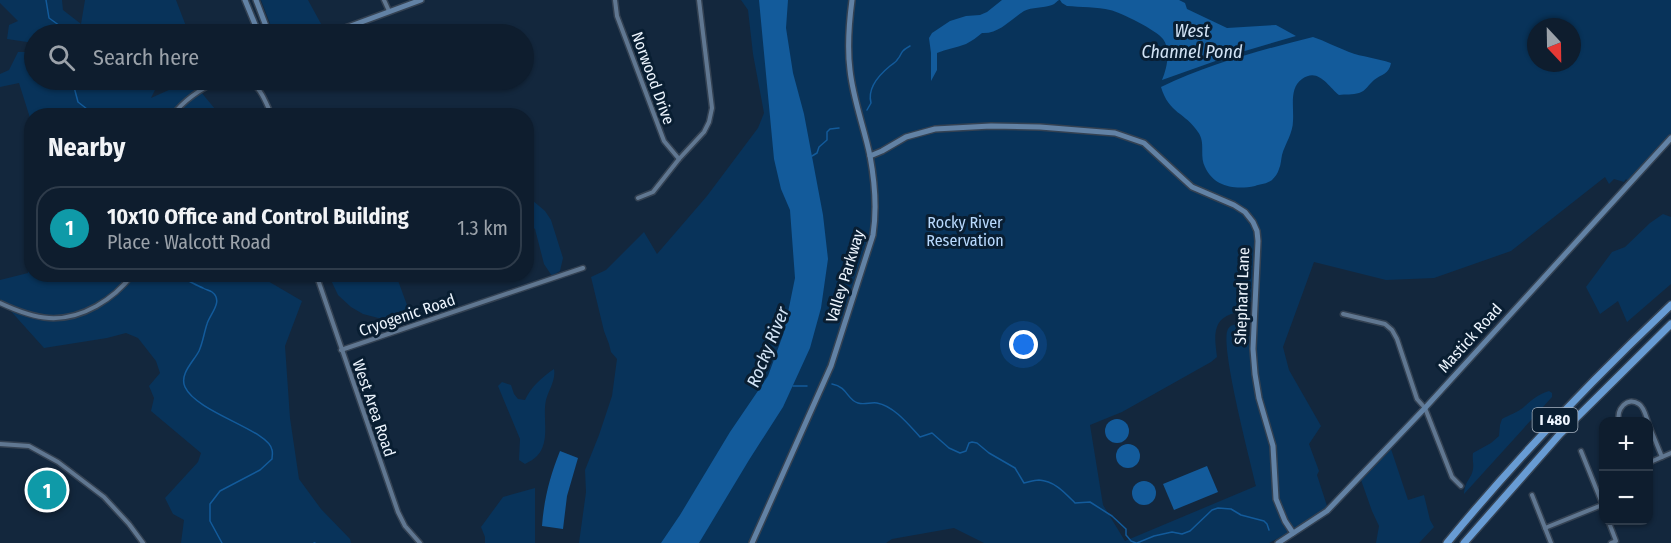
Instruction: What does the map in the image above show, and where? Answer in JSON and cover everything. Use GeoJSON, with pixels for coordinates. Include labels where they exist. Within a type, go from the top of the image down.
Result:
{"type":"FeatureCollection","features":[{"type":"Feature","properties":{"kind":"highway","name":"I 480"},"geometry":{"type":"LineString","coordinates":[[1447,543],[1477,506],[1550,426],[1620,353],[1671,305]]}},
{"type":"Feature","properties":{"kind":"highway","name":"I 480"},"geometry":{"type":"LineString","coordinates":[[1464,543],[1560,434],[1671,324]]}},
{"type":"Feature","properties":{"kind":"street"},"geometry":{"type":"LineString","coordinates":[[245,0],[255,24]]}},
{"type":"Feature","properties":{"kind":"street"},"geometry":{"type":"LineString","coordinates":[[256,0],[265,24]]}},
{"type":"Feature","properties":{"kind":"street"},"geometry":{"type":"LineString","coordinates":[[384,0],[390,12]]}},
{"type":"Feature","properties":{"kind":"street"},"geometry":{"type":"LineString","coordinates":[[357,24],[421,0]]}},
{"type":"Feature","properties":{"kind":"street","name":"Norwood Drive"},"geometry":{"type":"LineString","coordinates":[[615,0],[617,16],[664,141],[679,159]]}},
{"type":"Feature","properties":{"kind":"street"},"geometry":{"type":"LineString","coordinates":[[638,198],[653,192],[704,132],[709,122],[712,108],[699,0]]}},
{"type":"Feature","properties":{"kind":"street","name":"Valley Parkway"},"geometry":{"type":"LineString","coordinates":[[752,543],[831,366],[873,235],[875,193],[870,156],[850,71],[848,46],[852,0]]}},
{"type":"Feature","properties":{"kind":"street"},"geometry":{"type":"LineString","coordinates":[[178,108],[201,90]]}},
{"type":"Feature","properties":{"kind":"street"},"geometry":{"type":"LineString","coordinates":[[260,90],[269,108]]}},
{"type":"Feature","properties":{"kind":"street","name":"Shephard Lane"},"geometry":{"type":"LineString","coordinates":[[870,156],[906,137],[935,129],[991,126],[1115,133],[1144,143],[1192,187],[1245,212],[1253,222],[1258,241],[1253,349],[1255,374],[1272,446],[1276,499],[1293,533]]}},
{"type":"Feature","properties":{"kind":"street","name":"Mastick Road"},"geometry":{"type":"LineString","coordinates":[[1278,543],[1327,511],[1425,408],[1671,138]]}},
{"type":"Feature","properties":{"kind":"street","name":"Cryogenic Road"},"geometry":{"type":"LineString","coordinates":[[341,350],[583,268]]}},
{"type":"Feature","properties":{"kind":"street"},"geometry":{"type":"LineString","coordinates":[[0,303],[33,316],[50,318],[69,316],[104,302],[127,282]]}},
{"type":"Feature","properties":{"kind":"street","name":"West Area Road"},"geometry":{"type":"LineString","coordinates":[[319,282],[398,512],[405,526],[420,543]]}},
{"type":"Feature","properties":{"kind":"street"},"geometry":{"type":"LineString","coordinates":[[1343,314],[1385,324],[1392,330],[1417,399],[1425,408],[1452,477],[1461,486]]}},
{"type":"Feature","properties":{"kind":"street"},"geometry":{"type":"LineString","coordinates":[[1619,417],[1618,411],[1625,404],[1634,402],[1642,406],[1646,417]]}},
{"type":"Feature","properties":{"kind":"street"},"geometry":{"type":"LineString","coordinates":[[1653,434],[1662,457]]}},
{"type":"Feature","properties":{"kind":"street"},"geometry":{"type":"LineString","coordinates":[[0,444],[29,446],[58,462],[104,496],[143,543]]}},
{"type":"Feature","properties":{"kind":"street"},"geometry":{"type":"LineString","coordinates":[[1581,451],[1599,497]]}},
{"type":"Feature","properties":{"kind":"street"},"geometry":{"type":"LineString","coordinates":[[1653,461],[1671,453]]}},
{"type":"Feature","properties":{"kind":"street"},"geometry":{"type":"LineString","coordinates":[[1532,495],[1551,543]]}},
{"type":"Feature","properties":{"kind":"street"},"geometry":{"type":"LineString","coordinates":[[1545,528],[1599,508]]}},
{"type":"Feature","properties":{"kind":"street"},"geometry":{"type":"LineString","coordinates":[[1610,525],[1616,541],[1611,543]]}},
{"type":"Feature","properties":{"kind":"green space"},"geometry":{"type":"Polygon","coordinates":[[[0,0],[62,0],[63,10],[81,24],[24,24],[24,42],[7,39],[9,25],[18,21],[0,3],[0,0]]]}},
{"type":"Feature","properties":{"kind":"green space"},"geometry":{"type":"Polygon","coordinates":[[[85,0],[176,0],[185,24],[81,24],[85,0]]]}},
{"type":"Feature","properties":{"kind":"green space"},"geometry":{"type":"Polygon","coordinates":[[[261,0],[308,0],[321,24],[270,24],[261,0]]]}},
{"type":"Feature","properties":{"kind":"green space","name":"Rocky River Reservation"},"geometry":{"type":"Polygon","coordinates":[[[741,0],[1671,0],[1671,136],[1629,182],[1626,179],[1624,182],[1614,179],[1609,184],[1605,177],[1511,251],[1434,278],[1386,280],[1314,262],[1283,347],[1289,370],[1321,426],[1309,444],[1319,471],[1317,475],[1328,509],[1283,538],[1282,536],[1269,543],[984,543],[954,528],[892,539],[886,543],[579,543],[586,492],[585,470],[612,396],[617,359],[611,352],[604,331],[591,277],[606,270],[644,232],[657,254],[707,196],[758,128],[764,113],[753,54],[748,10],[741,0]],[[1252,302],[1246,311],[1231,314],[1220,321],[1216,332],[1217,357],[1211,362],[1122,412],[1090,425],[1103,505],[1125,541],[1256,486],[1232,379],[1226,339],[1228,329],[1236,325],[1244,327],[1251,336],[1252,302]]]}},
{"type":"Feature","properties":{"kind":"green space"},"geometry":{"type":"Polygon","coordinates":[[[18,52],[24,52],[24,90],[155,90],[151,98],[169,90],[199,90],[214,108],[27,108],[19,83],[0,87],[0,74],[9,70],[18,52]]]}},
{"type":"Feature","properties":{"kind":"green space"},"geometry":{"type":"Polygon","coordinates":[[[534,202],[551,220],[563,258],[560,271],[552,276],[544,264],[535,229],[534,202]]]}},
{"type":"Feature","properties":{"kind":"green space"},"geometry":{"type":"Polygon","coordinates":[[[1663,214],[1671,217],[1671,284],[1627,322],[1618,301],[1600,314],[1586,287],[1612,252],[1625,247],[1663,214]]]}},
{"type":"Feature","properties":{"kind":"green space"},"geometry":{"type":"Polygon","coordinates":[[[24,274],[24,282],[270,282],[302,301],[285,346],[290,418],[299,479],[321,509],[350,539],[351,543],[181,543],[184,520],[173,514],[165,498],[198,462],[201,453],[151,411],[154,398],[149,386],[160,373],[156,361],[138,338],[126,333],[44,348],[0,299],[0,280],[24,274]]]}},
{"type":"Feature","properties":{"kind":"green space"},"geometry":{"type":"Polygon","coordinates":[[[332,282],[399,282],[411,316],[386,320],[363,314],[338,295],[332,282]]]}},
{"type":"Feature","properties":{"kind":"green space"},"geometry":{"type":"Polygon","coordinates":[[[554,369],[545,407],[544,443],[537,456],[525,464],[519,460],[520,439],[498,386],[502,382],[511,385],[518,399],[525,400],[537,383],[554,369]]]}},
{"type":"Feature","properties":{"kind":"green space"},"geometry":{"type":"Polygon","coordinates":[[[1549,391],[1552,397],[1464,494],[1472,472],[1473,453],[1499,436],[1502,419],[1549,391]]]}},
{"type":"Feature","properties":{"kind":"green space"},"geometry":{"type":"Polygon","coordinates":[[[1391,449],[1408,500],[1424,495],[1434,527],[1419,543],[1376,543],[1379,526],[1361,480],[1391,449]]]}},
{"type":"Feature","properties":{"kind":"green space"},"geometry":{"type":"Polygon","coordinates":[[[535,488],[535,543],[485,543],[481,527],[503,497],[535,488]]]}},
{"type":"Feature","properties":{"kind":"water"},"geometry":{"type":"Polygon","coordinates":[[[759,0],[788,0],[786,28],[793,73],[804,114],[823,215],[828,259],[821,308],[810,348],[783,407],[699,543],[661,543],[768,376],[784,332],[795,278],[790,210],[781,189],[774,159],[759,0]]]}},
{"type":"Feature","properties":{"kind":"water"},"geometry":{"type":"Polygon","coordinates":[[[1002,0],[1059,0],[1052,5],[1024,11],[999,29],[982,33],[966,44],[937,53],[937,70],[931,81],[929,38],[932,33],[950,21],[987,12],[1002,0]]]}},
{"type":"Feature","properties":{"kind":"water","name":"West Channel Pond"},"geometry":{"type":"Polygon","coordinates":[[[1060,0],[1179,0],[1185,3],[1187,9],[1227,28],[1276,25],[1296,36],[1238,53],[1162,80],[1168,54],[1163,39],[1154,31],[1115,11],[1067,6],[1060,0]]]}},
{"type":"Feature","properties":{"kind":"water"},"geometry":{"type":"Polygon","coordinates":[[[1313,37],[1354,54],[1391,63],[1390,67],[1364,91],[1354,94],[1339,95],[1318,76],[1313,75],[1302,79],[1295,87],[1292,130],[1283,151],[1279,170],[1272,180],[1255,186],[1233,187],[1214,179],[1205,167],[1202,158],[1202,140],[1198,132],[1168,103],[1161,87],[1216,64],[1313,37]]]}},
{"type":"Feature","properties":{"kind":"water"},"geometry":{"type":"Polygon","coordinates":[[[1117,419],[1122,420],[1128,426],[1128,436],[1122,442],[1117,443],[1112,442],[1106,436],[1105,431],[1106,426],[1112,420],[1117,419]]]}},
{"type":"Feature","properties":{"kind":"water"},"geometry":{"type":"Polygon","coordinates":[[[1128,444],[1133,445],[1139,451],[1139,461],[1133,467],[1128,468],[1123,467],[1117,461],[1116,456],[1117,451],[1123,445],[1128,444]]]}},
{"type":"Feature","properties":{"kind":"water"},"geometry":{"type":"Polygon","coordinates":[[[560,451],[578,458],[567,496],[563,529],[542,526],[548,488],[560,451]]]}},
{"type":"Feature","properties":{"kind":"water"},"geometry":{"type":"Polygon","coordinates":[[[1207,466],[1218,492],[1174,510],[1163,484],[1207,466]]]}},
{"type":"Feature","properties":{"kind":"water"},"geometry":{"type":"Polygon","coordinates":[[[1144,481],[1149,482],[1155,488],[1155,498],[1149,504],[1144,505],[1139,504],[1133,498],[1132,493],[1133,488],[1139,482],[1144,481]]]}},
{"type":"Feature","properties":{"kind":"waterway"},"geometry":{"type":"LineString","coordinates":[[46,0],[49,18],[57,24]]}},
{"type":"Feature","properties":{"kind":"waterway"},"geometry":{"type":"LineString","coordinates":[[867,110],[871,103],[870,97],[875,82],[897,61],[902,51],[910,46]]}},
{"type":"Feature","properties":{"kind":"waterway"},"geometry":{"type":"LineString","coordinates":[[75,90],[78,102],[86,108]]}},
{"type":"Feature","properties":{"kind":"waterway"},"geometry":{"type":"LineString","coordinates":[[812,156],[827,140],[827,132],[830,129],[839,128]]}},
{"type":"Feature","properties":{"kind":"waterway"},"geometry":{"type":"LineString","coordinates":[[191,282],[212,292],[217,299],[199,351],[185,373],[185,387],[203,405],[259,435],[268,443],[272,451],[272,459],[260,470],[220,491],[210,504],[210,521],[222,543]]}},
{"type":"Feature","properties":{"kind":"waterway"},"geometry":{"type":"LineString","coordinates":[[832,384],[841,388],[858,403],[877,403],[889,408],[920,437],[932,433],[949,448],[960,453],[966,451],[969,443],[977,443],[1015,468],[1024,483],[1045,481],[1059,488],[1075,503],[1090,502],[1112,516],[1126,529],[1126,535],[1131,541],[1136,543]]}},
{"type":"Feature","properties":{"kind":"waterway"},"geometry":{"type":"LineString","coordinates":[[793,386],[807,386]]}},
{"type":"Feature","properties":{"kind":"waterway"},"geometry":{"type":"LineString","coordinates":[[1137,543],[1154,536],[1172,532],[1182,534],[1190,531],[1212,510],[1218,508],[1231,509],[1241,515],[1264,521],[1269,530]]}},
{"type":"Feature","properties":{"kind":"place","name":"10x10 Office and Control Building"},"geometry":{"type":"Point","coordinates":[47,490]}},
{"type":"Feature","properties":{"kind":"water label","name":"Rocky River"},"geometry":{"type":"Point","coordinates":[768,347]}}]}
